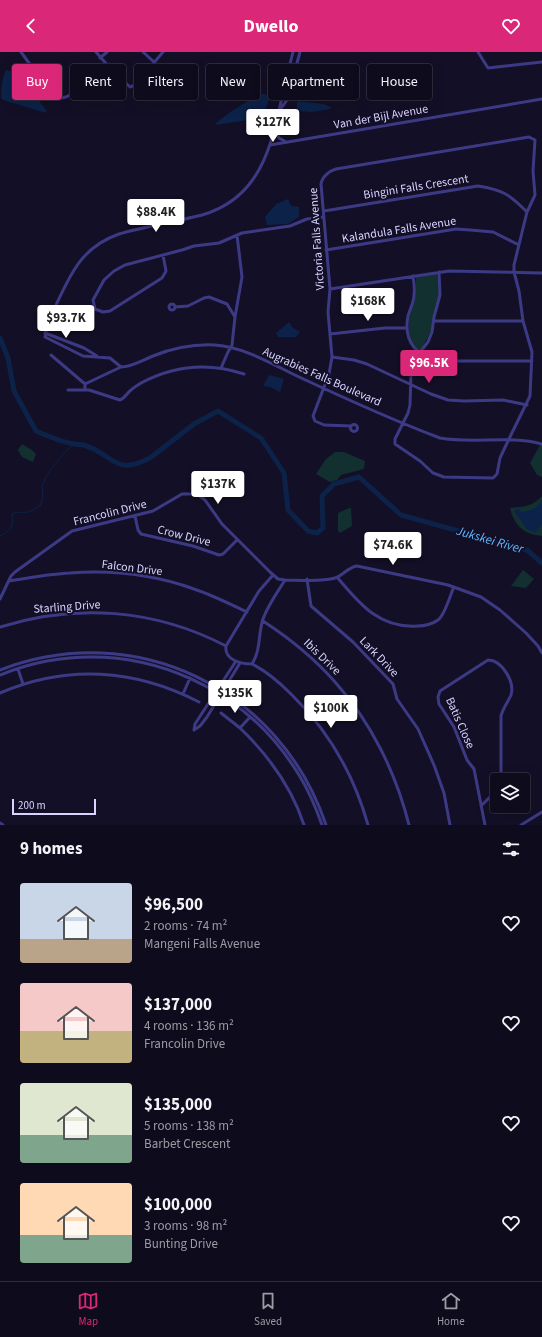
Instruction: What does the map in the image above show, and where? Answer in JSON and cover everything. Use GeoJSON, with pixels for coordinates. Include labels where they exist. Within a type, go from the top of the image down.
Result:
{"type":"FeatureCollection","features":[{"type":"Feature","properties":{"kind":"street"},"geometry":{"type":"LineString","coordinates":[[22,52],[51,93],[57,99],[70,95]]}},
{"type":"Feature","properties":{"kind":"street"},"geometry":{"type":"LineString","coordinates":[[96,52],[106,64]]}},
{"type":"Feature","properties":{"kind":"street"},"geometry":{"type":"LineString","coordinates":[[100,58],[107,52]]}},
{"type":"Feature","properties":{"kind":"street"},"geometry":{"type":"LineString","coordinates":[[143,52],[154,62]]}},
{"type":"Feature","properties":{"kind":"street"},"geometry":{"type":"LineString","coordinates":[[126,84],[129,87],[132,87],[163,52]]}},
{"type":"Feature","properties":{"kind":"street"},"geometry":{"type":"LineString","coordinates":[[290,64],[293,52]]}},
{"type":"Feature","properties":{"kind":"street"},"geometry":{"type":"LineString","coordinates":[[297,64],[300,52]]}},
{"type":"Feature","properties":{"kind":"street"},"geometry":{"type":"LineString","coordinates":[[478,52],[488,68],[542,62]]}},
{"type":"Feature","properties":{"kind":"street","name":"Van der Bijl Avenue"},"geometry":{"type":"LineString","coordinates":[[270,145],[542,99]]}},
{"type":"Feature","properties":{"kind":"street"},"geometry":{"type":"LineString","coordinates":[[45,335],[48,324],[69,278],[80,261],[92,248],[104,240],[119,234],[221,208],[241,194],[254,179],[262,165],[270,145],[282,100]]}},
{"type":"Feature","properties":{"kind":"street"},"geometry":{"type":"LineString","coordinates":[[280,111],[287,100]]}},
{"type":"Feature","properties":{"kind":"street"},"geometry":{"type":"LineString","coordinates":[[274,130],[275,134],[279,138],[287,142]]}},
{"type":"Feature","properties":{"kind":"street","name":"Victoria Falls Avenue"},"geometry":{"type":"LineString","coordinates":[[350,426],[324,425],[314,421],[314,413],[329,374],[332,357],[328,312],[330,289],[321,182],[328,173],[334,170],[529,138],[535,140],[533,171],[535,191],[533,200],[527,212]]}},
{"type":"Feature","properties":{"kind":"street","name":"Bingini Falls Crescent"},"geometry":{"type":"LineString","coordinates":[[324,211],[478,186],[501,191],[508,195],[527,212]]}},
{"type":"Feature","properties":{"kind":"street"},"geometry":{"type":"LineString","coordinates":[[439,272],[440,295],[432,332],[428,342],[412,366],[410,405],[395,439],[396,445],[420,461],[433,473],[444,477],[494,478],[497,474],[500,458],[527,405],[530,396],[532,361],[531,346],[523,321],[519,291],[514,272],[514,265],[527,212]]}},
{"type":"Feature","properties":{"kind":"street"},"geometry":{"type":"LineString","coordinates":[[163,255],[166,271],[162,278],[110,311],[103,312],[96,309],[93,303],[94,296],[100,284],[109,274],[125,265],[194,246],[219,244],[246,232],[290,226],[311,218],[324,217]]}},
{"type":"Feature","properties":{"kind":"street","name":"Kalandula Falls Avenue"},"geometry":{"type":"LineString","coordinates":[[326,250],[456,230],[493,232],[519,245]]}},
{"type":"Feature","properties":{"kind":"street"},"geometry":{"type":"LineString","coordinates":[[221,368],[231,347],[242,277],[237,235]]}},
{"type":"Feature","properties":{"kind":"street"},"geometry":{"type":"LineString","coordinates":[[330,289],[439,272],[542,273]]}},
{"type":"Feature","properties":{"kind":"street"},"geometry":{"type":"LineString","coordinates":[[413,276],[414,297],[408,315],[408,328],[411,343],[414,349],[420,354],[442,361],[532,361]]}},
{"type":"Feature","properties":{"kind":"street"},"geometry":{"type":"LineString","coordinates":[[175,307],[188,306],[209,297],[226,304],[235,316]]}},
{"type":"Feature","properties":{"kind":"street"},"geometry":{"type":"LineString","coordinates":[[434,321],[523,321]]}},
{"type":"Feature","properties":{"kind":"street"},"geometry":{"type":"LineString","coordinates":[[330,334],[385,328],[408,328]]}},
{"type":"Feature","properties":{"kind":"street"},"geometry":{"type":"LineString","coordinates":[[45,335],[87,350],[97,356]]}},
{"type":"Feature","properties":{"kind":"street"},"geometry":{"type":"LineString","coordinates":[[45,335],[87,357],[97,356],[110,358],[121,367]]}},
{"type":"Feature","properties":{"kind":"street","name":"Augrabies Falls Boulevard"},"geometry":{"type":"LineString","coordinates":[[86,384],[121,367],[130,366],[164,352],[184,347],[206,345],[231,347],[440,438],[449,440],[530,441],[542,444]]}},
{"type":"Feature","properties":{"kind":"street"},"geometry":{"type":"LineString","coordinates":[[74,351],[77,346]]}},
{"type":"Feature","properties":{"kind":"street"},"geometry":{"type":"LineString","coordinates":[[51,355],[86,384],[84,390]]}},
{"type":"Feature","properties":{"kind":"street"},"geometry":{"type":"LineString","coordinates":[[332,357],[362,362],[435,396],[448,400],[464,402],[503,400],[527,405]]}},
{"type":"Feature","properties":{"kind":"street"},"geometry":{"type":"LineString","coordinates":[[68,390],[84,390],[120,400],[142,383],[166,373],[192,368],[221,368],[244,374]]}},
{"type":"Feature","properties":{"kind":"street","name":"Francolin Drive"},"geometry":{"type":"LineString","coordinates":[[0,599],[15,572],[72,531],[153,511],[182,494],[195,494],[205,500],[222,524],[278,579],[322,579],[337,577],[350,568],[357,566],[454,586],[481,597],[494,606],[526,633],[537,644],[542,653]]}},
{"type":"Feature","properties":{"kind":"street","name":"Crow Drive"},"geometry":{"type":"LineString","coordinates":[[135,516],[138,530],[141,534],[193,546],[219,555],[223,554],[237,540]]}},
{"type":"Feature","properties":{"kind":"street","name":"Falcon Drive"},"geometry":{"type":"LineString","coordinates":[[9,581],[71,573],[125,574],[180,584],[215,597],[247,612]]}},
{"type":"Feature","properties":{"kind":"street"},"geometry":{"type":"LineString","coordinates":[[273,575],[259,591],[226,646],[226,652],[228,656],[238,662],[252,664],[268,673],[305,708],[320,726],[345,765],[355,787],[368,825]]}},
{"type":"Feature","properties":{"kind":"street"},"geometry":{"type":"LineString","coordinates":[[337,577],[366,609],[380,619],[390,623],[410,626],[422,626],[438,621],[454,586]]}},
{"type":"Feature","properties":{"kind":"street","name":"Lark Drive"},"geometry":{"type":"LineString","coordinates":[[307,579],[311,606],[353,642],[393,684],[397,699],[418,729],[436,769],[444,793],[450,825]]}},
{"type":"Feature","properties":{"kind":"street"},"geometry":{"type":"LineString","coordinates":[[252,664],[257,657],[263,620],[268,608],[285,580]]}},
{"type":"Feature","properties":{"kind":"street","name":"Starling Drive"},"geometry":{"type":"LineString","coordinates":[[0,627],[27,619],[49,615],[87,612],[117,613],[145,617],[165,622],[213,639],[226,646]]}},
{"type":"Feature","properties":{"kind":"street","name":"Ibis Drive"},"geometry":{"type":"LineString","coordinates":[[263,620],[286,636],[305,652],[335,681],[356,707],[378,742],[400,793],[409,825]]}},
{"type":"Feature","properties":{"kind":"street"},"geometry":{"type":"LineString","coordinates":[[98,657],[99,653]]}},
{"type":"Feature","properties":{"kind":"street"},"geometry":{"type":"LineString","coordinates":[[0,670],[26,662],[68,654],[99,653],[137,658],[175,669],[221,692],[242,705],[291,758],[309,789],[323,824]]}},
{"type":"Feature","properties":{"kind":"street"},"geometry":{"type":"LineString","coordinates":[[0,675],[46,661],[68,658],[113,658],[175,669],[190,678],[217,690]]}},
{"type":"Feature","properties":{"kind":"street","name":"Batis Close"},"geometry":{"type":"LineString","coordinates":[[485,825],[474,769],[467,760],[455,729],[438,701],[440,691],[483,662],[490,660],[497,662],[505,671],[511,688],[510,695],[502,711],[501,719],[501,773]]}},
{"type":"Feature","properties":{"kind":"street"},"geometry":{"type":"LineString","coordinates":[[26,662],[27,666]]}},
{"type":"Feature","properties":{"kind":"street"},"geometry":{"type":"LineString","coordinates":[[238,662],[200,726],[194,730],[195,724],[217,690],[238,662]]}},
{"type":"Feature","properties":{"kind":"street"},"geometry":{"type":"LineString","coordinates":[[18,669],[23,684]]}},
{"type":"Feature","properties":{"kind":"street"},"geometry":{"type":"LineString","coordinates":[[0,693],[23,684],[45,678],[98,674],[126,677],[158,684],[199,702]]}},
{"type":"Feature","properties":{"kind":"street"},"geometry":{"type":"LineString","coordinates":[[183,694],[190,678]]}},
{"type":"Feature","properties":{"kind":"street"},"geometry":{"type":"LineString","coordinates":[[221,692],[263,727]]}},
{"type":"Feature","properties":{"kind":"street"},"geometry":{"type":"LineString","coordinates":[[221,713],[240,728],[273,765],[289,790],[304,825]]}},
{"type":"Feature","properties":{"kind":"street"},"geometry":{"type":"LineString","coordinates":[[240,728],[250,717]]}},
{"type":"Feature","properties":{"kind":"street"},"geometry":{"type":"LineString","coordinates":[[481,806],[490,797]]}},
{"type":"Feature","properties":{"kind":"street"},"geometry":{"type":"LineString","coordinates":[[521,825],[528,819],[542,812]]}},
{"type":"Feature","properties":{"kind":"green space"},"geometry":{"type":"Polygon","coordinates":[[[437,274],[440,292],[431,332],[419,353],[411,343],[409,332],[409,319],[416,292],[416,277],[437,274]]]}},
{"type":"Feature","properties":{"kind":"green space"},"geometry":{"type":"Polygon","coordinates":[[[22,444],[36,454],[33,462],[22,457],[18,450],[22,444]]]}},
{"type":"Feature","properties":{"kind":"green space"},"geometry":{"type":"Polygon","coordinates":[[[540,445],[542,445],[542,477],[537,475],[530,463],[540,445]]]}},
{"type":"Feature","properties":{"kind":"green space"},"geometry":{"type":"Polygon","coordinates":[[[335,452],[344,452],[365,461],[364,469],[341,475],[337,480],[330,482],[316,474],[326,459],[335,452]]]}},
{"type":"Feature","properties":{"kind":"green space"},"geometry":{"type":"Polygon","coordinates":[[[542,496],[542,536],[531,534],[522,529],[514,520],[510,508],[532,504],[542,496]]]}},
{"type":"Feature","properties":{"kind":"green space"},"geometry":{"type":"Polygon","coordinates":[[[351,508],[352,526],[340,533],[338,531],[338,513],[351,508]]]}},
{"type":"Feature","properties":{"kind":"green space"},"geometry":{"type":"Polygon","coordinates":[[[523,570],[534,579],[526,588],[511,586],[523,570]]]}},
{"type":"Feature","properties":{"kind":"water"},"geometry":{"type":"Polygon","coordinates":[[[6,70],[12,72],[12,100],[38,100],[47,111],[46,113],[3,100],[1,98],[6,70]]]}},
{"type":"Feature","properties":{"kind":"water"},"geometry":{"type":"Polygon","coordinates":[[[260,94],[265,94],[269,100],[265,110],[255,119],[215,125],[217,122],[250,100],[260,100],[260,94]]]}},
{"type":"Feature","properties":{"kind":"water"},"geometry":{"type":"Polygon","coordinates":[[[297,102],[323,104],[331,107],[330,109],[312,112],[299,111],[297,109],[297,102]]]}},
{"type":"Feature","properties":{"kind":"water"},"geometry":{"type":"Polygon","coordinates":[[[288,199],[291,206],[299,207],[299,217],[288,224],[267,225],[265,217],[276,204],[288,199]]]}},
{"type":"Feature","properties":{"kind":"water"},"geometry":{"type":"Polygon","coordinates":[[[288,323],[300,332],[296,337],[278,337],[276,333],[288,323]]]}},
{"type":"Feature","properties":{"kind":"water"},"geometry":{"type":"Polygon","coordinates":[[[269,375],[284,379],[280,392],[270,387],[263,386],[269,375]]]}},
{"type":"Feature","properties":{"kind":"water"},"geometry":{"type":"Polygon","coordinates":[[[540,503],[542,504],[542,525],[536,532],[531,531],[526,528],[514,510],[519,509],[522,512],[527,511],[535,508],[540,503]]]}},
{"type":"Feature","properties":{"kind":"waterway","name":"Jukskei River"},"geometry":{"type":"LineString","coordinates":[[0,338],[8,358],[14,391],[36,431],[45,435],[64,442],[83,445],[101,453],[114,462],[129,465],[150,458],[194,424],[218,411],[261,438],[284,473],[288,510],[308,531],[317,533],[323,528],[322,496],[334,484],[359,477],[401,515],[527,550],[542,563]]}},
{"type":"Feature","properties":{"kind":"waterway"},"geometry":{"type":"LineString","coordinates":[[0,536],[11,528],[13,522],[12,514],[17,512],[28,512],[40,506],[43,498],[42,486],[47,475],[62,455],[74,444]]}}]}
